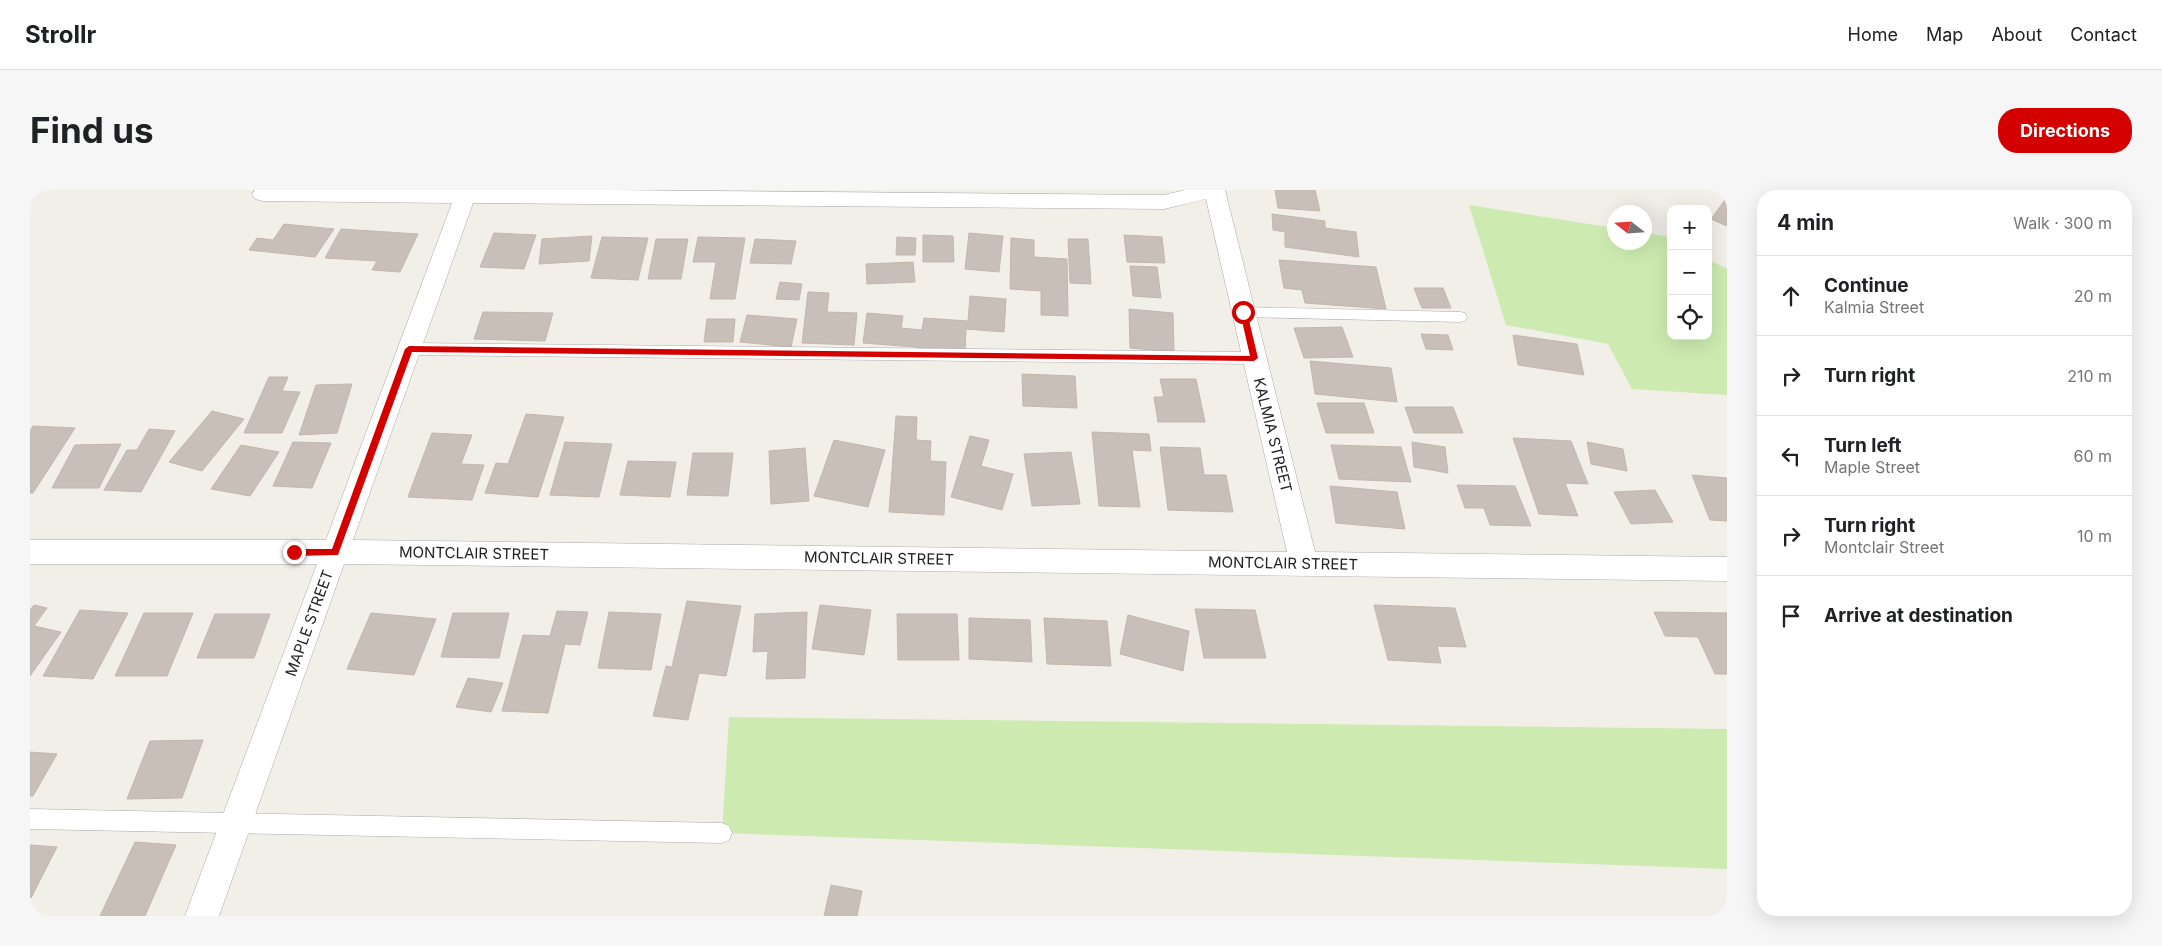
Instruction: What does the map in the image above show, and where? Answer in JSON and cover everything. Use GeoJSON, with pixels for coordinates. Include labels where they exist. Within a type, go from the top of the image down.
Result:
{"type":"FeatureCollection","features":[{"type":"Feature","properties":{"kind":"street"},"geometry":{"type":"LineString","coordinates":[[263,194],[466,193],[1164,202],[1214,190]]}},
{"type":"Feature","properties":{"kind":"street","name":"KALMIA STREET"},"geometry":{"type":"LineString","coordinates":[[1214,190],[1304,563]]}},
{"type":"Feature","properties":{"kind":"street","name":"MAPLE STREET"},"geometry":{"type":"LineString","coordinates":[[202,916],[466,193]]}},
{"type":"Feature","properties":{"kind":"street","name":"MONTCLAIR STREET"},"geometry":{"type":"LineString","coordinates":[[30,552],[335,552],[1727,568]]}},
{"type":"Feature","properties":{"kind":"lane"},"geometry":{"type":"LineString","coordinates":[[1243,312],[1460,317]]}},
{"type":"Feature","properties":{"kind":"lane"},"geometry":{"type":"LineString","coordinates":[[409,349],[1254,358]]}},
{"type":"Feature","properties":{"kind":"lane"},"geometry":{"type":"LineString","coordinates":[[30,819],[722,833]]}},
{"type":"Feature","properties":{"kind":"green space"},"geometry":{"type":"Polygon","coordinates":[[[1469,205],[1607,227],[1607,250],[1652,250],[1652,234],[1665,236],[1667,237],[1667,340],[1712,340],[1712,261],[1727,269],[1727,395],[1632,389],[1608,344],[1506,325],[1469,205]]]}},
{"type":"Feature","properties":{"kind":"green space"},"geometry":{"type":"Polygon","coordinates":[[[729,717],[1727,729],[1727,869],[722,833],[729,717]]]}},
{"type":"Feature","properties":{"kind":"building"},"geometry":{"type":"Polygon","coordinates":[[[1275,190],[1315,190],[1320,211],[1278,208],[1275,190]]]}},
{"type":"Feature","properties":{"kind":"building"},"geometry":{"type":"Polygon","coordinates":[[[1727,197],[1727,226],[1712,219],[1727,197]]]}},
{"type":"Feature","properties":{"kind":"building"},"geometry":{"type":"Polygon","coordinates":[[[1272,214],[1325,221],[1325,228],[1356,232],[1359,257],[1285,247],[1285,232],[1273,230],[1272,214]]]}},
{"type":"Feature","properties":{"kind":"building"},"geometry":{"type":"Polygon","coordinates":[[[284,224],[334,229],[315,257],[249,250],[257,238],[273,240],[284,224]]]}},
{"type":"Feature","properties":{"kind":"building"},"geometry":{"type":"Polygon","coordinates":[[[341,229],[418,234],[400,272],[372,270],[377,261],[325,258],[341,229]]]}},
{"type":"Feature","properties":{"kind":"building"},"geometry":{"type":"Polygon","coordinates":[[[494,233],[536,235],[524,269],[480,267],[494,233]]]}},
{"type":"Feature","properties":{"kind":"building"},"geometry":{"type":"Polygon","coordinates":[[[969,233],[1003,236],[999,272],[965,269],[969,233]]]}},
{"type":"Feature","properties":{"kind":"building"},"geometry":{"type":"Polygon","coordinates":[[[923,235],[953,236],[954,262],[923,262],[923,235]]]}},
{"type":"Feature","properties":{"kind":"building"},"geometry":{"type":"Polygon","coordinates":[[[1124,235],[1162,237],[1165,263],[1127,262],[1124,235]]]}},
{"type":"Feature","properties":{"kind":"building"},"geometry":{"type":"Polygon","coordinates":[[[592,236],[589,261],[539,264],[542,239],[592,236]]]}},
{"type":"Feature","properties":{"kind":"building"},"geometry":{"type":"Polygon","coordinates":[[[602,237],[648,238],[638,280],[591,278],[602,237]]]}},
{"type":"Feature","properties":{"kind":"building"},"geometry":{"type":"Polygon","coordinates":[[[698,237],[745,238],[735,299],[710,299],[716,262],[693,262],[698,237]]]}},
{"type":"Feature","properties":{"kind":"building"},"geometry":{"type":"Polygon","coordinates":[[[897,237],[916,238],[915,255],[896,255],[897,237]]]}},
{"type":"Feature","properties":{"kind":"building"},"geometry":{"type":"Polygon","coordinates":[[[1011,238],[1034,240],[1034,257],[1067,259],[1068,316],[1041,315],[1041,291],[1010,289],[1011,238]]]}},
{"type":"Feature","properties":{"kind":"building"},"geometry":{"type":"Polygon","coordinates":[[[656,239],[688,239],[681,279],[648,279],[656,239]]]}},
{"type":"Feature","properties":{"kind":"building"},"geometry":{"type":"Polygon","coordinates":[[[755,239],[796,241],[791,264],[750,263],[755,239]]]}},
{"type":"Feature","properties":{"kind":"building"},"geometry":{"type":"Polygon","coordinates":[[[1068,239],[1088,239],[1091,284],[1070,283],[1068,239]]]}},
{"type":"Feature","properties":{"kind":"building"},"geometry":{"type":"Polygon","coordinates":[[[1279,260],[1376,267],[1386,309],[1305,303],[1302,290],[1284,288],[1279,260]]]}},
{"type":"Feature","properties":{"kind":"building"},"geometry":{"type":"Polygon","coordinates":[[[913,262],[915,282],[867,284],[866,264],[913,262]]]}},
{"type":"Feature","properties":{"kind":"building"},"geometry":{"type":"Polygon","coordinates":[[[1130,266],[1157,267],[1161,298],[1133,296],[1130,266]]]}},
{"type":"Feature","properties":{"kind":"building"},"geometry":{"type":"Polygon","coordinates":[[[780,282],[802,284],[799,300],[776,299],[780,282]]]}},
{"type":"Feature","properties":{"kind":"building"},"geometry":{"type":"Polygon","coordinates":[[[1414,288],[1443,288],[1451,308],[1422,308],[1414,288]]]}},
{"type":"Feature","properties":{"kind":"building"},"geometry":{"type":"Polygon","coordinates":[[[808,292],[829,293],[827,312],[857,313],[854,345],[802,343],[808,292]]]}},
{"type":"Feature","properties":{"kind":"building"},"geometry":{"type":"Polygon","coordinates":[[[970,296],[1006,299],[1004,332],[966,329],[965,351],[863,343],[867,313],[903,316],[901,328],[922,330],[924,318],[968,321],[970,296]]]}},
{"type":"Feature","properties":{"kind":"building"},"geometry":{"type":"Polygon","coordinates":[[[1129,309],[1173,313],[1174,352],[1130,348],[1129,309]]]}},
{"type":"Feature","properties":{"kind":"building"},"geometry":{"type":"Polygon","coordinates":[[[483,312],[553,313],[545,341],[474,339],[483,312]]]}},
{"type":"Feature","properties":{"kind":"building"},"geometry":{"type":"Polygon","coordinates":[[[747,315],[797,319],[791,347],[740,342],[747,315]]]}},
{"type":"Feature","properties":{"kind":"building"},"geometry":{"type":"Polygon","coordinates":[[[707,319],[735,319],[733,342],[704,342],[707,319]]]}},
{"type":"Feature","properties":{"kind":"building"},"geometry":{"type":"Polygon","coordinates":[[[1342,327],[1353,357],[1304,358],[1294,328],[1342,327]]]}},
{"type":"Feature","properties":{"kind":"building"},"geometry":{"type":"Polygon","coordinates":[[[1421,334],[1448,335],[1453,350],[1426,349],[1421,334]]]}},
{"type":"Feature","properties":{"kind":"building"},"geometry":{"type":"Polygon","coordinates":[[[1513,335],[1577,344],[1584,375],[1518,365],[1513,335]]]}},
{"type":"Feature","properties":{"kind":"building"},"geometry":{"type":"Polygon","coordinates":[[[1310,361],[1391,368],[1397,402],[1315,394],[1310,361]]]}},
{"type":"Feature","properties":{"kind":"building"},"geometry":{"type":"Polygon","coordinates":[[[1022,374],[1075,376],[1077,408],[1023,406],[1022,374]]]}},
{"type":"Feature","properties":{"kind":"building"},"geometry":{"type":"Polygon","coordinates":[[[269,377],[288,377],[282,391],[300,392],[282,433],[244,433],[269,377]]]}},
{"type":"Feature","properties":{"kind":"building"},"geometry":{"type":"Polygon","coordinates":[[[1160,379],[1196,379],[1205,422],[1158,422],[1154,397],[1164,397],[1160,379]]]}},
{"type":"Feature","properties":{"kind":"building"},"geometry":{"type":"Polygon","coordinates":[[[352,384],[337,433],[299,435],[316,385],[352,384]]]}},
{"type":"Feature","properties":{"kind":"building"},"geometry":{"type":"Polygon","coordinates":[[[1317,403],[1364,403],[1374,433],[1326,433],[1317,403]]]}},
{"type":"Feature","properties":{"kind":"building"},"geometry":{"type":"Polygon","coordinates":[[[1405,407],[1453,407],[1463,433],[1414,433],[1405,407]]]}},
{"type":"Feature","properties":{"kind":"building"},"geometry":{"type":"Polygon","coordinates":[[[212,411],[244,419],[202,471],[169,462],[212,411]]]}},
{"type":"Feature","properties":{"kind":"building"},"geometry":{"type":"Polygon","coordinates":[[[526,414],[564,417],[538,497],[485,493],[496,463],[508,464],[526,414]]]}},
{"type":"Feature","properties":{"kind":"building"},"geometry":{"type":"Polygon","coordinates":[[[896,416],[917,417],[916,440],[931,441],[930,461],[946,462],[944,515],[889,512],[896,416]]]}},
{"type":"Feature","properties":{"kind":"building"},"geometry":{"type":"Polygon","coordinates":[[[33,426],[75,428],[33,493],[30,493],[30,431],[33,426]]]}},
{"type":"Feature","properties":{"kind":"building"},"geometry":{"type":"Polygon","coordinates":[[[149,429],[175,431],[141,492],[104,490],[127,450],[137,450],[149,429]]]}},
{"type":"Feature","properties":{"kind":"building"},"geometry":{"type":"Polygon","coordinates":[[[1092,432],[1149,434],[1151,451],[1132,450],[1140,507],[1099,506],[1092,432]]]}},
{"type":"Feature","properties":{"kind":"building"},"geometry":{"type":"Polygon","coordinates":[[[432,433],[472,435],[461,464],[484,465],[472,500],[408,497],[432,433]]]}},
{"type":"Feature","properties":{"kind":"building"},"geometry":{"type":"Polygon","coordinates":[[[970,436],[989,440],[981,466],[1013,474],[1002,510],[951,497],[970,436]]]}},
{"type":"Feature","properties":{"kind":"building"},"geometry":{"type":"Polygon","coordinates":[[[1513,438],[1571,441],[1588,484],[1565,483],[1578,516],[1539,514],[1513,438]]]}},
{"type":"Feature","properties":{"kind":"building"},"geometry":{"type":"Polygon","coordinates":[[[834,440],[885,450],[868,507],[814,496],[834,440]]]}},
{"type":"Feature","properties":{"kind":"building"},"geometry":{"type":"Polygon","coordinates":[[[293,442],[331,443],[312,488],[273,486],[293,442]]]}},
{"type":"Feature","properties":{"kind":"building"},"geometry":{"type":"Polygon","coordinates":[[[565,442],[612,444],[599,497],[550,495],[565,442]]]}},
{"type":"Feature","properties":{"kind":"building"},"geometry":{"type":"Polygon","coordinates":[[[1412,442],[1445,447],[1448,473],[1414,467],[1412,442]]]}},
{"type":"Feature","properties":{"kind":"building"},"geometry":{"type":"Polygon","coordinates":[[[1587,442],[1623,449],[1627,471],[1591,464],[1587,442]]]}},
{"type":"Feature","properties":{"kind":"building"},"geometry":{"type":"Polygon","coordinates":[[[121,444],[99,488],[52,488],[75,445],[121,444]]]}},
{"type":"Feature","properties":{"kind":"building"},"geometry":{"type":"Polygon","coordinates":[[[241,445],[279,452],[250,496],[211,489],[241,445]]]}},
{"type":"Feature","properties":{"kind":"building"},"geometry":{"type":"Polygon","coordinates":[[[1331,445],[1401,447],[1411,482],[1339,479],[1331,445]]]}},
{"type":"Feature","properties":{"kind":"building"},"geometry":{"type":"Polygon","coordinates":[[[1160,447],[1200,448],[1204,475],[1226,475],[1233,512],[1168,510],[1160,447]]]}},
{"type":"Feature","properties":{"kind":"building"},"geometry":{"type":"Polygon","coordinates":[[[805,448],[809,501],[771,504],[769,451],[805,448]]]}},
{"type":"Feature","properties":{"kind":"building"},"geometry":{"type":"Polygon","coordinates":[[[1071,452],[1080,504],[1032,506],[1024,454],[1071,452]]]}},
{"type":"Feature","properties":{"kind":"building"},"geometry":{"type":"Polygon","coordinates":[[[693,453],[733,453],[728,496],[687,495],[693,453]]]}},
{"type":"Feature","properties":{"kind":"building"},"geometry":{"type":"Polygon","coordinates":[[[628,461],[676,462],[670,497],[620,495],[628,461]]]}},
{"type":"Feature","properties":{"kind":"building"},"geometry":{"type":"Polygon","coordinates":[[[1692,475],[1727,478],[1727,521],[1710,520],[1692,475]]]}},
{"type":"Feature","properties":{"kind":"building"},"geometry":{"type":"Polygon","coordinates":[[[1457,485],[1515,486],[1531,526],[1490,525],[1484,508],[1465,508],[1457,485]]]}},
{"type":"Feature","properties":{"kind":"building"},"geometry":{"type":"Polygon","coordinates":[[[1330,486],[1397,492],[1405,529],[1336,523],[1330,486]]]}},
{"type":"Feature","properties":{"kind":"building"},"geometry":{"type":"Polygon","coordinates":[[[1655,490],[1673,522],[1631,524],[1614,492],[1655,490]]]}},
{"type":"Feature","properties":{"kind":"building"},"geometry":{"type":"Polygon","coordinates":[[[687,601],[741,606],[726,676],[699,673],[688,720],[653,716],[666,666],[672,667],[687,601]]]}},
{"type":"Feature","properties":{"kind":"building"},"geometry":{"type":"Polygon","coordinates":[[[34,605],[47,608],[34,626],[61,632],[30,676],[30,610],[34,605]]]}},
{"type":"Feature","properties":{"kind":"building"},"geometry":{"type":"Polygon","coordinates":[[[820,605],[871,610],[864,655],[812,649],[820,605]]]}},
{"type":"Feature","properties":{"kind":"building"},"geometry":{"type":"Polygon","coordinates":[[[1374,605],[1455,608],[1466,647],[1437,646],[1441,663],[1388,660],[1374,605]]]}},
{"type":"Feature","properties":{"kind":"building"},"geometry":{"type":"Polygon","coordinates":[[[1195,609],[1255,610],[1266,658],[1204,658],[1195,609]]]}},
{"type":"Feature","properties":{"kind":"building"},"geometry":{"type":"Polygon","coordinates":[[[80,610],[128,613],[93,679],[43,676],[80,610]]]}},
{"type":"Feature","properties":{"kind":"building"},"geometry":{"type":"Polygon","coordinates":[[[557,611],[588,612],[580,645],[565,644],[548,713],[502,711],[523,635],[550,636],[557,611]]]}},
{"type":"Feature","properties":{"kind":"building"},"geometry":{"type":"Polygon","coordinates":[[[609,612],[661,614],[651,670],[598,668],[609,612]]]}},
{"type":"Feature","properties":{"kind":"building"},"geometry":{"type":"Polygon","coordinates":[[[807,612],[805,678],[766,679],[768,651],[753,652],[755,614],[807,612]]]}},
{"type":"Feature","properties":{"kind":"building"},"geometry":{"type":"Polygon","coordinates":[[[1654,612],[1727,613],[1727,674],[1715,674],[1698,637],[1665,636],[1654,612]]]}},
{"type":"Feature","properties":{"kind":"building"},"geometry":{"type":"Polygon","coordinates":[[[144,613],[193,613],[167,676],[115,676],[144,613]]]}},
{"type":"Feature","properties":{"kind":"building"},"geometry":{"type":"Polygon","coordinates":[[[371,613],[436,619],[414,675],[347,669],[371,613]]]}},
{"type":"Feature","properties":{"kind":"building"},"geometry":{"type":"Polygon","coordinates":[[[453,613],[509,613],[499,658],[441,657],[453,613]]]}},
{"type":"Feature","properties":{"kind":"building"},"geometry":{"type":"Polygon","coordinates":[[[215,614],[270,614],[254,658],[197,658],[215,614]]]}},
{"type":"Feature","properties":{"kind":"building"},"geometry":{"type":"Polygon","coordinates":[[[897,614],[957,614],[959,660],[898,660],[897,614]]]}},
{"type":"Feature","properties":{"kind":"building"},"geometry":{"type":"Polygon","coordinates":[[[1128,615],[1189,631],[1183,671],[1120,654],[1128,615]]]}},
{"type":"Feature","properties":{"kind":"building"},"geometry":{"type":"Polygon","coordinates":[[[969,618],[1030,620],[1032,662],[969,659],[969,618]]]}},
{"type":"Feature","properties":{"kind":"building"},"geometry":{"type":"Polygon","coordinates":[[[1044,618],[1107,621],[1111,666],[1047,664],[1044,618]]]}},
{"type":"Feature","properties":{"kind":"building"},"geometry":{"type":"Polygon","coordinates":[[[468,678],[503,683],[491,712],[456,707],[468,678]]]}},
{"type":"Feature","properties":{"kind":"building"},"geometry":{"type":"Polygon","coordinates":[[[203,740],[182,798],[127,799],[150,741],[203,740]]]}},
{"type":"Feature","properties":{"kind":"building"},"geometry":{"type":"Polygon","coordinates":[[[30,752],[57,754],[33,796],[30,796],[30,752]]]}},
{"type":"Feature","properties":{"kind":"building"},"geometry":{"type":"Polygon","coordinates":[[[135,842],[176,845],[145,916],[100,916],[135,842]]]}},
{"type":"Feature","properties":{"kind":"building"},"geometry":{"type":"Polygon","coordinates":[[[30,845],[57,847],[31,898],[30,897],[30,845]]]}},
{"type":"Feature","properties":{"kind":"building"},"geometry":{"type":"Polygon","coordinates":[[[831,885],[862,891],[857,916],[824,916],[831,885]]]}},
{"type":"Feature","properties":{"kind":"route"},"geometry":{"type":"LineString","coordinates":[[294,552],[335,552],[409,349],[1254,358],[1243,312]]}}]}
